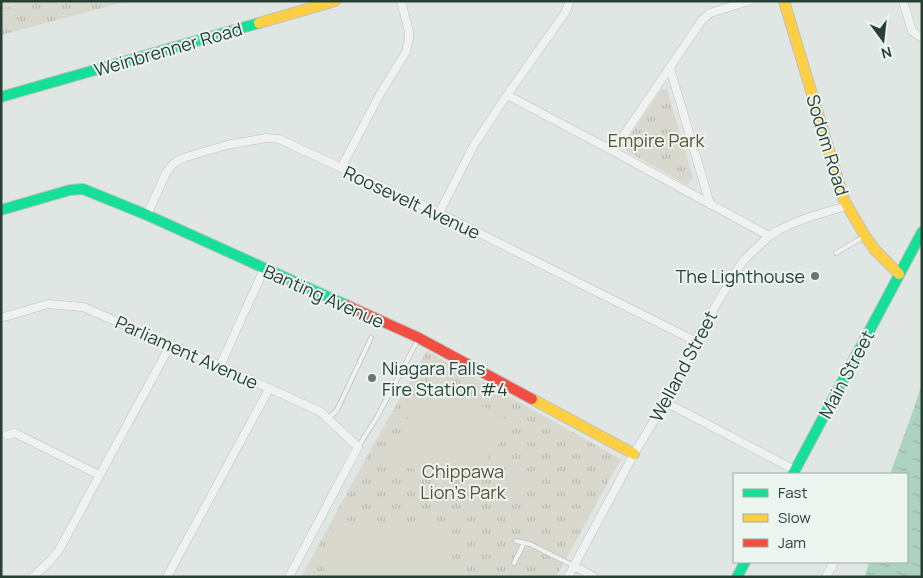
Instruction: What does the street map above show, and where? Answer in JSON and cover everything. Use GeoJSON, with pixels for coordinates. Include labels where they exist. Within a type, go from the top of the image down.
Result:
{"type":"FeatureCollection","features":[{"type":"Feature","properties":{"kind":"street","name":"Weinbrenner Road"},"geometry":{"type":"LineString","coordinates":[[1,96],[335,1]]}},
{"type":"Feature","properties":{"kind":"street"},"geometry":{"type":"LineString","coordinates":[[340,168],[380,94],[406,52],[409,32],[402,1]]}},
{"type":"Feature","properties":{"kind":"street"},"geometry":{"type":"LineString","coordinates":[[439,213],[471,150],[565,13],[570,1]]}},
{"type":"Feature","properties":{"kind":"street"},"geometry":{"type":"LineString","coordinates":[[613,151],[706,16],[716,11],[750,1]]}},
{"type":"Feature","properties":{"kind":"street","name":"Sodom Road"},"geometry":{"type":"LineString","coordinates":[[784,1],[846,206],[880,256],[900,274]]}},
{"type":"Feature","properties":{"kind":"street"},"geometry":{"type":"LineString","coordinates":[[904,1],[912,31],[922,38]]}},
{"type":"Feature","properties":{"kind":"street"},"geometry":{"type":"LineString","coordinates":[[670,68],[710,204]]}},
{"type":"Feature","properties":{"kind":"street"},"geometry":{"type":"LineString","coordinates":[[507,95],[769,236]]}},
{"type":"Feature","properties":{"kind":"street","name":"Roosevelt Avenue"},"geometry":{"type":"LineString","coordinates":[[147,215],[166,173],[170,166],[177,161],[227,145],[274,138],[439,213],[695,341]]}},
{"type":"Feature","properties":{"kind":"street","name":"Banting Avenue"},"geometry":{"type":"LineString","coordinates":[[1,210],[77,189],[91,192],[147,215],[419,338],[634,454]]}},
{"type":"Feature","properties":{"kind":"street","name":"Welland Street"},"geometry":{"type":"LineString","coordinates":[[568,577],[664,402],[695,341],[735,272],[755,248],[769,236],[796,222],[846,206]]}},
{"type":"Feature","properties":{"kind":"street","name":"Main Street"},"geometry":{"type":"LineString","coordinates":[[794,472],[922,232]]}},
{"type":"Feature","properties":{"kind":"street"},"geometry":{"type":"LineString","coordinates":[[220,366],[264,269]]}},
{"type":"Feature","properties":{"kind":"street","name":"Parliament Avenue"},"geometry":{"type":"LineString","coordinates":[[1,318],[48,304],[83,307],[316,410],[358,447]]}},
{"type":"Feature","properties":{"kind":"street"},"geometry":{"type":"LineString","coordinates":[[33,577],[55,556],[170,344]]}},
{"type":"Feature","properties":{"kind":"street"},"geometry":{"type":"LineString","coordinates":[[167,577],[269,388]]}},
{"type":"Feature","properties":{"kind":"street"},"geometry":{"type":"LineString","coordinates":[[664,402],[794,472]]}},
{"type":"Feature","properties":{"kind":"street"},"geometry":{"type":"LineString","coordinates":[[7,435],[15,433],[99,475]]}},
{"type":"Feature","properties":{"kind":"street"},"geometry":{"type":"LineString","coordinates":[[288,577],[358,447]]}},
{"type":"Feature","properties":{"kind":"street"},"geometry":{"type":"LineString","coordinates":[[737,577],[744,563]]}},
{"type":"Feature","properties":{"kind":"street"},"geometry":{"type":"LineString","coordinates":[[826,577],[833,563]]}},
{"type":"Feature","properties":{"kind":"street"},"geometry":{"type":"LineString","coordinates":[[574,566],[594,577]]}},
{"type":"Feature","properties":{"kind":"lane"},"geometry":{"type":"LineString","coordinates":[[836,253],[865,236]]}},
{"type":"Feature","properties":{"kind":"lane"},"geometry":{"type":"LineString","coordinates":[[328,419],[337,410],[371,338]]}},
{"type":"Feature","properties":{"kind":"lane"},"geometry":{"type":"LineString","coordinates":[[358,447],[381,410],[419,338]]}},
{"type":"Feature","properties":{"kind":"lane"},"geometry":{"type":"LineString","coordinates":[[516,541],[530,544],[574,566]]}},
{"type":"Feature","properties":{"kind":"lane"},"geometry":{"type":"LineString","coordinates":[[514,563],[524,543]]}},
{"type":"Feature","properties":{"kind":"green space"},"geometry":{"type":"Polygon","coordinates":[[[1,1],[128,1],[1,35],[1,1]]]}},
{"type":"Feature","properties":{"kind":"green space"},"geometry":{"type":"Polygon","coordinates":[[[1,1],[44,1],[23,6],[1,8],[1,1]]]}},
{"type":"Feature","properties":{"kind":"green space","name":"Empire Park"},"geometry":{"type":"Polygon","coordinates":[[[667,89],[693,178],[687,185],[627,151],[625,143],[661,90],[667,89]]]}},
{"type":"Feature","properties":{"kind":"green space","name":"Chippawa Lion's Park"},"geometry":{"type":"Polygon","coordinates":[[[427,351],[621,459],[556,577],[301,577],[427,351]]]}},
{"type":"Feature","properties":{"kind":"green space"},"geometry":{"type":"Polygon","coordinates":[[[435,382],[439,382],[511,422],[510,430],[487,459],[460,474],[424,474],[393,459],[387,454],[428,385],[430,386],[435,382]]]}},
{"type":"Feature","properties":{"kind":"green space"},"geometry":{"type":"Polygon","coordinates":[[[513,468],[528,477],[512,504],[497,496],[513,468]]]}},
{"type":"Feature","properties":{"kind":"green space"},"geometry":{"type":"Polygon","coordinates":[[[341,520],[437,527],[437,529],[441,529],[445,534],[446,541],[448,541],[451,577],[323,577],[330,536],[341,520]]]}},
{"type":"Feature","properties":{"kind":"water"},"geometry":{"type":"Polygon","coordinates":[[[922,384],[922,577],[865,577],[869,563],[908,563],[908,473],[890,473],[922,384]]]}},
{"type":"Feature","properties":{"kind":"traffic: fast"},"geometry":{"type":"LineString","coordinates":[[1,97],[259,23]]}},
{"type":"Feature","properties":{"kind":"traffic: fast"},"geometry":{"type":"LineString","coordinates":[[1,210],[70,190],[83,189],[147,215],[346,305]]}},
{"type":"Feature","properties":{"kind":"traffic: fast"},"geometry":{"type":"LineString","coordinates":[[794,473],[922,232]]}},
{"type":"Feature","properties":{"kind":"traffic: fast"},"geometry":{"type":"LineString","coordinates":[[737,577],[744,563]]}},
{"type":"Feature","properties":{"kind":"traffic: slow"},"geometry":{"type":"LineString","coordinates":[[259,23],[335,1]]}},
{"type":"Feature","properties":{"kind":"traffic: slow"},"geometry":{"type":"LineString","coordinates":[[784,1],[844,200],[875,250],[899,274]]}},
{"type":"Feature","properties":{"kind":"traffic: slow"},"geometry":{"type":"LineString","coordinates":[[532,399],[634,454]]}},
{"type":"Feature","properties":{"kind":"traffic: jam"},"geometry":{"type":"LineString","coordinates":[[346,305],[417,337],[532,399]]}},
{"type":"Feature","properties":{"kind":"place","name":"The Lighthouse"},"geometry":{"type":"Point","coordinates":[815,276]}},
{"type":"Feature","properties":{"kind":"place","name":"Niagara Falls Fire Station #4"},"geometry":{"type":"Point","coordinates":[372,378]}}]}
